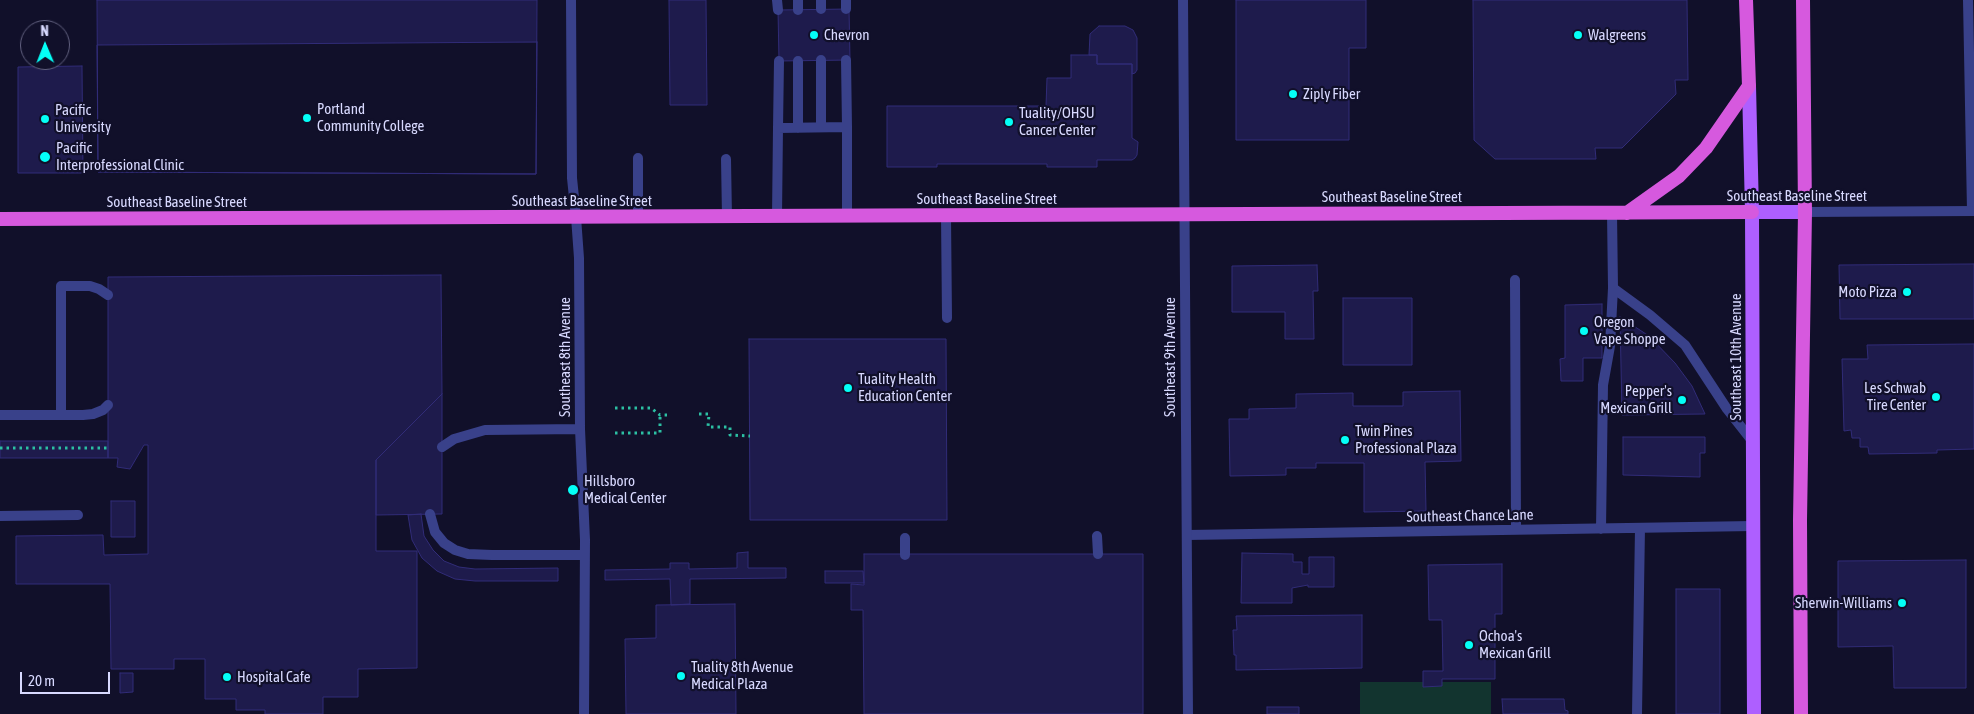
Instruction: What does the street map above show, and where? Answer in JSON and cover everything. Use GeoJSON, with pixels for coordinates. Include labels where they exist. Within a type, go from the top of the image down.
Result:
{"type":"FeatureCollection","features":[{"type":"Feature","properties":{"kind":"highway","name":"Southeast 10th Avenue"},"geometry":{"type":"LineString","coordinates":[[1746,0],[1749,86]]}},
{"type":"Feature","properties":{"kind":"highway"},"geometry":{"type":"LineString","coordinates":[[1800,714],[1800,520],[1804,212],[1803,0]]}},
{"type":"Feature","properties":{"kind":"highway"},"geometry":{"type":"LineString","coordinates":[[1627,213],[1679,176],[1699,155],[1749,86]]}},
{"type":"Feature","properties":{"kind":"highway","name":"Southeast Baseline Street"},"geometry":{"type":"LineString","coordinates":[[0,219],[1752,212]]}},
{"type":"Feature","properties":{"kind":"main road","name":"Southeast 10th Avenue"},"geometry":{"type":"LineString","coordinates":[[1749,86],[1752,212],[1754,714]]}},
{"type":"Feature","properties":{"kind":"main road","name":"Southeast Baseline Street"},"geometry":{"type":"LineString","coordinates":[[1752,212],[1804,212]]}},
{"type":"Feature","properties":{"kind":"street","name":"Southeast 8th Avenue"},"geometry":{"type":"LineString","coordinates":[[571,0],[572,178],[579,258],[580,430],[584,555],[584,714]]}},
{"type":"Feature","properties":{"kind":"street","name":"Southeast 9th Avenue"},"geometry":{"type":"LineString","coordinates":[[1183,0],[1188,714]]}},
{"type":"Feature","properties":{"kind":"street"},"geometry":{"type":"LineString","coordinates":[[1968,0],[1973,212]]}},
{"type":"Feature","properties":{"kind":"street"},"geometry":{"type":"LineString","coordinates":[[821,60],[821,127]]}},
{"type":"Feature","properties":{"kind":"street"},"geometry":{"type":"LineString","coordinates":[[846,60],[847,216]]}},
{"type":"Feature","properties":{"kind":"street"},"geometry":{"type":"LineString","coordinates":[[777,216],[778,61]]}},
{"type":"Feature","properties":{"kind":"street"},"geometry":{"type":"LineString","coordinates":[[798,61],[798,128]]}},
{"type":"Feature","properties":{"kind":"street"},"geometry":{"type":"LineString","coordinates":[[778,128],[846,127]]}},
{"type":"Feature","properties":{"kind":"street"},"geometry":{"type":"LineString","coordinates":[[638,158],[638,217]]}},
{"type":"Feature","properties":{"kind":"street"},"geometry":{"type":"LineString","coordinates":[[726,159],[728,217]]}},
{"type":"Feature","properties":{"kind":"street","name":"Southeast Baseline Street"},"geometry":{"type":"LineString","coordinates":[[1804,212],[1973,212]]}},
{"type":"Feature","properties":{"kind":"street"},"geometry":{"type":"LineString","coordinates":[[1601,529],[1603,385],[1610,346],[1613,288],[1612,213]]}},
{"type":"Feature","properties":{"kind":"street"},"geometry":{"type":"LineString","coordinates":[[946,216],[947,318]]}},
{"type":"Feature","properties":{"kind":"street"},"geometry":{"type":"LineString","coordinates":[[1515,280],[1516,530]]}},
{"type":"Feature","properties":{"kind":"street"},"geometry":{"type":"LineString","coordinates":[[61,415],[61,286],[90,286],[108,295]]}},
{"type":"Feature","properties":{"kind":"street"},"geometry":{"type":"LineString","coordinates":[[1613,288],[1650,315],[1685,345],[1727,409],[1753,442]]}},
{"type":"Feature","properties":{"kind":"street"},"geometry":{"type":"LineString","coordinates":[[0,415],[94,414],[108,404]]}},
{"type":"Feature","properties":{"kind":"street"},"geometry":{"type":"LineString","coordinates":[[442,448],[454,439],[485,430],[580,430]]}},
{"type":"Feature","properties":{"kind":"street"},"geometry":{"type":"LineString","coordinates":[[430,514],[436,532],[444,543],[455,550],[468,554],[584,555]]}},
{"type":"Feature","properties":{"kind":"street"},"geometry":{"type":"LineString","coordinates":[[0,516],[78,515]]}},
{"type":"Feature","properties":{"kind":"street","name":"Southeast Chance Lane"},"geometry":{"type":"LineString","coordinates":[[1186,535],[1753,526]]}},
{"type":"Feature","properties":{"kind":"street"},"geometry":{"type":"LineString","coordinates":[[1637,714],[1640,528]]}},
{"type":"Feature","properties":{"kind":"street"},"geometry":{"type":"LineString","coordinates":[[1097,536],[1098,554]]}},
{"type":"Feature","properties":{"kind":"street"},"geometry":{"type":"LineString","coordinates":[[905,538],[905,555]]}},
{"type":"Feature","properties":{"kind":"path"},"geometry":{"type":"LineString","coordinates":[[615,408],[651,408],[660,414],[667,415]]}},
{"type":"Feature","properties":{"kind":"path"},"geometry":{"type":"LineString","coordinates":[[615,433],[660,433],[660,414]]}},
{"type":"Feature","properties":{"kind":"path"},"geometry":{"type":"LineString","coordinates":[[699,414],[709,414],[708,427],[730,427],[730,435],[750,436]]}},
{"type":"Feature","properties":{"kind":"path"},"geometry":{"type":"LineString","coordinates":[[0,448],[108,448]]}},
{"type":"Feature","properties":{"kind":"green space"},"geometry":{"type":"Polygon","coordinates":[[[1360,682],[1491,682],[1491,714],[1360,714],[1360,682]]]}},
{"type":"Feature","properties":{"kind":"building","name":"Portland Community College"},"geometry":{"type":"Polygon","coordinates":[[[97,0],[537,0],[536,174],[98,172],[97,0]]]}},
{"type":"Feature","properties":{"kind":"building"},"geometry":{"type":"Polygon","coordinates":[[[669,0],[706,0],[707,105],[670,105],[669,0]]]}},
{"type":"Feature","properties":{"kind":"building","name":"Ziply Fiber"},"geometry":{"type":"Polygon","coordinates":[[[1236,0],[1366,0],[1366,48],[1349,48],[1349,140],[1236,140],[1236,0]]]}},
{"type":"Feature","properties":{"kind":"building","name":"Walgreens"},"geometry":{"type":"Polygon","coordinates":[[[1473,0],[1687,0],[1688,80],[1675,80],[1676,94],[1622,148],[1595,148],[1596,159],[1495,159],[1474,140],[1473,0]]]}},
{"type":"Feature","properties":{"kind":"building","name":"Chevron"},"geometry":{"type":"Polygon","coordinates":[[[849,9],[850,60],[779,61],[778,10],[849,9]]]}},
{"type":"Feature","properties":{"kind":"building"},"geometry":{"type":"Polygon","coordinates":[[[1099,26],[1125,26],[1133,30],[1137,38],[1137,70],[1135,73],[1132,74],[1132,64],[1097,64],[1097,55],[1089,55],[1090,34],[1099,26]]]}},
{"type":"Feature","properties":{"kind":"building","name":"Portland Community College"},"geometry":{"type":"Polygon","coordinates":[[[537,42],[536,174],[98,172],[97,45],[537,42]]]}},
{"type":"Feature","properties":{"kind":"building","name":"Tuality/OHSU Cancer Center"},"geometry":{"type":"Polygon","coordinates":[[[1071,55],[1097,55],[1097,64],[1132,64],[1132,138],[1138,142],[1137,155],[1132,160],[1097,160],[1097,167],[1047,167],[1047,164],[937,164],[937,167],[887,167],[887,106],[1046,106],[1047,78],[1071,78],[1071,55]]]}},
{"type":"Feature","properties":{"kind":"building","name":"Pacific University"},"geometry":{"type":"Polygon","coordinates":[[[70,66],[82,66],[83,173],[18,173],[18,67],[20,67],[20,70],[70,70],[70,66]]]}},
{"type":"Feature","properties":{"kind":"building","name":"Moto Pizza"},"geometry":{"type":"Polygon","coordinates":[[[1974,264],[1974,319],[1840,319],[1839,265],[1974,264]]]}},
{"type":"Feature","properties":{"kind":"building"},"geometry":{"type":"Polygon","coordinates":[[[1317,265],[1318,291],[1313,291],[1314,339],[1285,339],[1285,312],[1232,312],[1232,266],[1317,265]]]}},
{"type":"Feature","properties":{"kind":"building"},"geometry":{"type":"Polygon","coordinates":[[[441,275],[442,394],[376,460],[376,551],[417,551],[417,668],[358,669],[358,697],[323,697],[323,714],[265,714],[265,710],[236,710],[236,699],[205,699],[205,659],[174,659],[174,669],[111,669],[110,584],[16,584],[16,536],[103,535],[104,555],[148,554],[148,445],[144,445],[130,469],[117,467],[118,458],[108,458],[108,277],[441,275]]]}},
{"type":"Feature","properties":{"kind":"building"},"geometry":{"type":"Polygon","coordinates":[[[1343,298],[1412,298],[1412,365],[1343,365],[1343,298]]]}},
{"type":"Feature","properties":{"kind":"building","name":"Oregon Vape Shoppe"},"geometry":{"type":"Polygon","coordinates":[[[1602,304],[1602,358],[1583,358],[1583,381],[1561,381],[1560,359],[1565,358],[1565,305],[1602,304]]]}},
{"type":"Feature","properties":{"kind":"building"},"geometry":{"type":"Polygon","coordinates":[[[1620,317],[1649,336],[1675,363],[1692,386],[1705,414],[1622,415],[1620,317]]]}},
{"type":"Feature","properties":{"kind":"building","name":"Tuality Health Education Center"},"geometry":{"type":"Polygon","coordinates":[[[749,339],[946,339],[947,520],[750,520],[749,339]]]}},
{"type":"Feature","properties":{"kind":"building"},"geometry":{"type":"Polygon","coordinates":[[[1974,344],[1974,449],[1937,450],[1937,453],[1869,454],[1868,447],[1860,447],[1860,438],[1852,438],[1851,430],[1844,431],[1842,359],[1868,359],[1867,345],[1974,344]]]}},
{"type":"Feature","properties":{"kind":"building","name":"Twin Pines Professional Plaza"},"geometry":{"type":"Polygon","coordinates":[[[1460,391],[1461,461],[1425,462],[1426,511],[1364,512],[1364,463],[1316,463],[1316,468],[1286,468],[1286,475],[1230,476],[1229,419],[1249,419],[1249,409],[1296,408],[1296,394],[1353,393],[1353,406],[1403,406],[1403,392],[1460,391]]]}},
{"type":"Feature","properties":{"kind":"building"},"geometry":{"type":"Polygon","coordinates":[[[442,394],[442,514],[376,515],[376,460],[442,394]]]}},
{"type":"Feature","properties":{"kind":"building"},"geometry":{"type":"Polygon","coordinates":[[[1623,437],[1705,437],[1705,453],[1700,453],[1700,477],[1623,475],[1623,437]]]}},
{"type":"Feature","properties":{"kind":"building"},"geometry":{"type":"Polygon","coordinates":[[[0,441],[108,441],[108,458],[0,458],[0,441]]]}},
{"type":"Feature","properties":{"kind":"building"},"geometry":{"type":"Polygon","coordinates":[[[111,501],[135,501],[135,537],[111,537],[111,501]]]}},
{"type":"Feature","properties":{"kind":"building"},"geometry":{"type":"Polygon","coordinates":[[[421,514],[424,536],[433,550],[444,561],[459,567],[475,569],[558,568],[558,581],[475,581],[455,579],[437,571],[422,558],[412,540],[408,515],[421,514]]]}},
{"type":"Feature","properties":{"kind":"building"},"geometry":{"type":"Polygon","coordinates":[[[748,552],[748,568],[786,568],[786,578],[690,579],[690,604],[671,605],[670,579],[605,580],[605,570],[670,569],[670,563],[689,563],[689,569],[737,568],[737,553],[748,552]]]}},
{"type":"Feature","properties":{"kind":"building"},"geometry":{"type":"Polygon","coordinates":[[[1242,553],[1293,554],[1293,562],[1302,562],[1302,574],[1309,574],[1309,557],[1334,557],[1334,587],[1308,587],[1308,585],[1292,588],[1292,603],[1241,603],[1242,553]]]}},
{"type":"Feature","properties":{"kind":"building"},"geometry":{"type":"Polygon","coordinates":[[[864,554],[1143,554],[1143,714],[864,714],[863,610],[851,610],[851,584],[864,585],[864,554]]]}},
{"type":"Feature","properties":{"kind":"building","name":"Sherwin-Williams"},"geometry":{"type":"Polygon","coordinates":[[[1966,560],[1966,688],[1894,688],[1893,646],[1838,647],[1838,561],[1966,560]]]}},
{"type":"Feature","properties":{"kind":"building","name":"Ochoa's Mexican Grill"},"geometry":{"type":"Polygon","coordinates":[[[1502,564],[1502,614],[1495,614],[1495,679],[1442,679],[1442,686],[1423,687],[1423,671],[1443,671],[1442,620],[1429,620],[1428,565],[1502,564]]]}},
{"type":"Feature","properties":{"kind":"building"},"geometry":{"type":"Polygon","coordinates":[[[825,571],[863,571],[864,583],[825,583],[825,571]]]}},
{"type":"Feature","properties":{"kind":"building"},"geometry":{"type":"Polygon","coordinates":[[[1676,589],[1720,589],[1720,714],[1676,714],[1676,589]]]}},
{"type":"Feature","properties":{"kind":"building","name":"Tuality 8th Avenue Medical Plaza"},"geometry":{"type":"Polygon","coordinates":[[[735,604],[736,714],[626,714],[625,639],[656,638],[656,605],[735,604]]]}},
{"type":"Feature","properties":{"kind":"building"},"geometry":{"type":"Polygon","coordinates":[[[1362,615],[1362,668],[1236,670],[1233,630],[1237,630],[1236,616],[1362,615]]]}},
{"type":"Feature","properties":{"kind":"building"},"geometry":{"type":"Polygon","coordinates":[[[120,673],[133,673],[133,692],[120,693],[120,673]]]}},
{"type":"Feature","properties":{"kind":"building"},"geometry":{"type":"Polygon","coordinates":[[[1502,699],[1564,699],[1565,710],[1568,711],[1568,714],[1503,714],[1502,699]]]}},
{"type":"Feature","properties":{"kind":"building"},"geometry":{"type":"Polygon","coordinates":[[[1267,707],[1299,707],[1299,714],[1267,714],[1267,707]]]}},
{"type":"Feature","properties":{"kind":"place","name":"Chevron"},"geometry":{"type":"Point","coordinates":[814,35]}},
{"type":"Feature","properties":{"kind":"place","name":"Walgreens"},"geometry":{"type":"Point","coordinates":[1578,35]}},
{"type":"Feature","properties":{"kind":"place","name":"Ziply Fiber"},"geometry":{"type":"Point","coordinates":[1293,94]}},
{"type":"Feature","properties":{"kind":"place","name":"Portland Community College"},"geometry":{"type":"Point","coordinates":[307,118]}},
{"type":"Feature","properties":{"kind":"place","name":"Pacific University"},"geometry":{"type":"Point","coordinates":[45,119]}},
{"type":"Feature","properties":{"kind":"place","name":"Tuality/OHSU Cancer Center"},"geometry":{"type":"Point","coordinates":[1009,122]}},
{"type":"Feature","properties":{"kind":"place","name":"Pacific Interprofessional Clinic"},"geometry":{"type":"Point","coordinates":[45,157]}},
{"type":"Feature","properties":{"kind":"place","name":"Moto Pizza"},"geometry":{"type":"Point","coordinates":[1907,292]}},
{"type":"Feature","properties":{"kind":"place","name":"Oregon Vape Shoppe"},"geometry":{"type":"Point","coordinates":[1584,331]}},
{"type":"Feature","properties":{"kind":"place","name":"Tuality Health Education Center"},"geometry":{"type":"Point","coordinates":[848,388]}},
{"type":"Feature","properties":{"kind":"place","name":"Les Schwab Tire Center"},"geometry":{"type":"Point","coordinates":[1936,397]}},
{"type":"Feature","properties":{"kind":"place","name":"Pepper's Mexican Grill"},"geometry":{"type":"Point","coordinates":[1682,400]}},
{"type":"Feature","properties":{"kind":"place","name":"Twin Pines Professional Plaza"},"geometry":{"type":"Point","coordinates":[1345,440]}},
{"type":"Feature","properties":{"kind":"place","name":"Hillsboro Medical Center"},"geometry":{"type":"Point","coordinates":[573,490]}},
{"type":"Feature","properties":{"kind":"place","name":"Sherwin-Williams"},"geometry":{"type":"Point","coordinates":[1902,603]}},
{"type":"Feature","properties":{"kind":"place","name":"Ochoa's Mexican Grill"},"geometry":{"type":"Point","coordinates":[1469,645]}},
{"type":"Feature","properties":{"kind":"place","name":"Tuality 8th Avenue Medical Plaza"},"geometry":{"type":"Point","coordinates":[681,676]}},
{"type":"Feature","properties":{"kind":"place","name":"Hospital Cafe"},"geometry":{"type":"Point","coordinates":[227,677]}}]}
